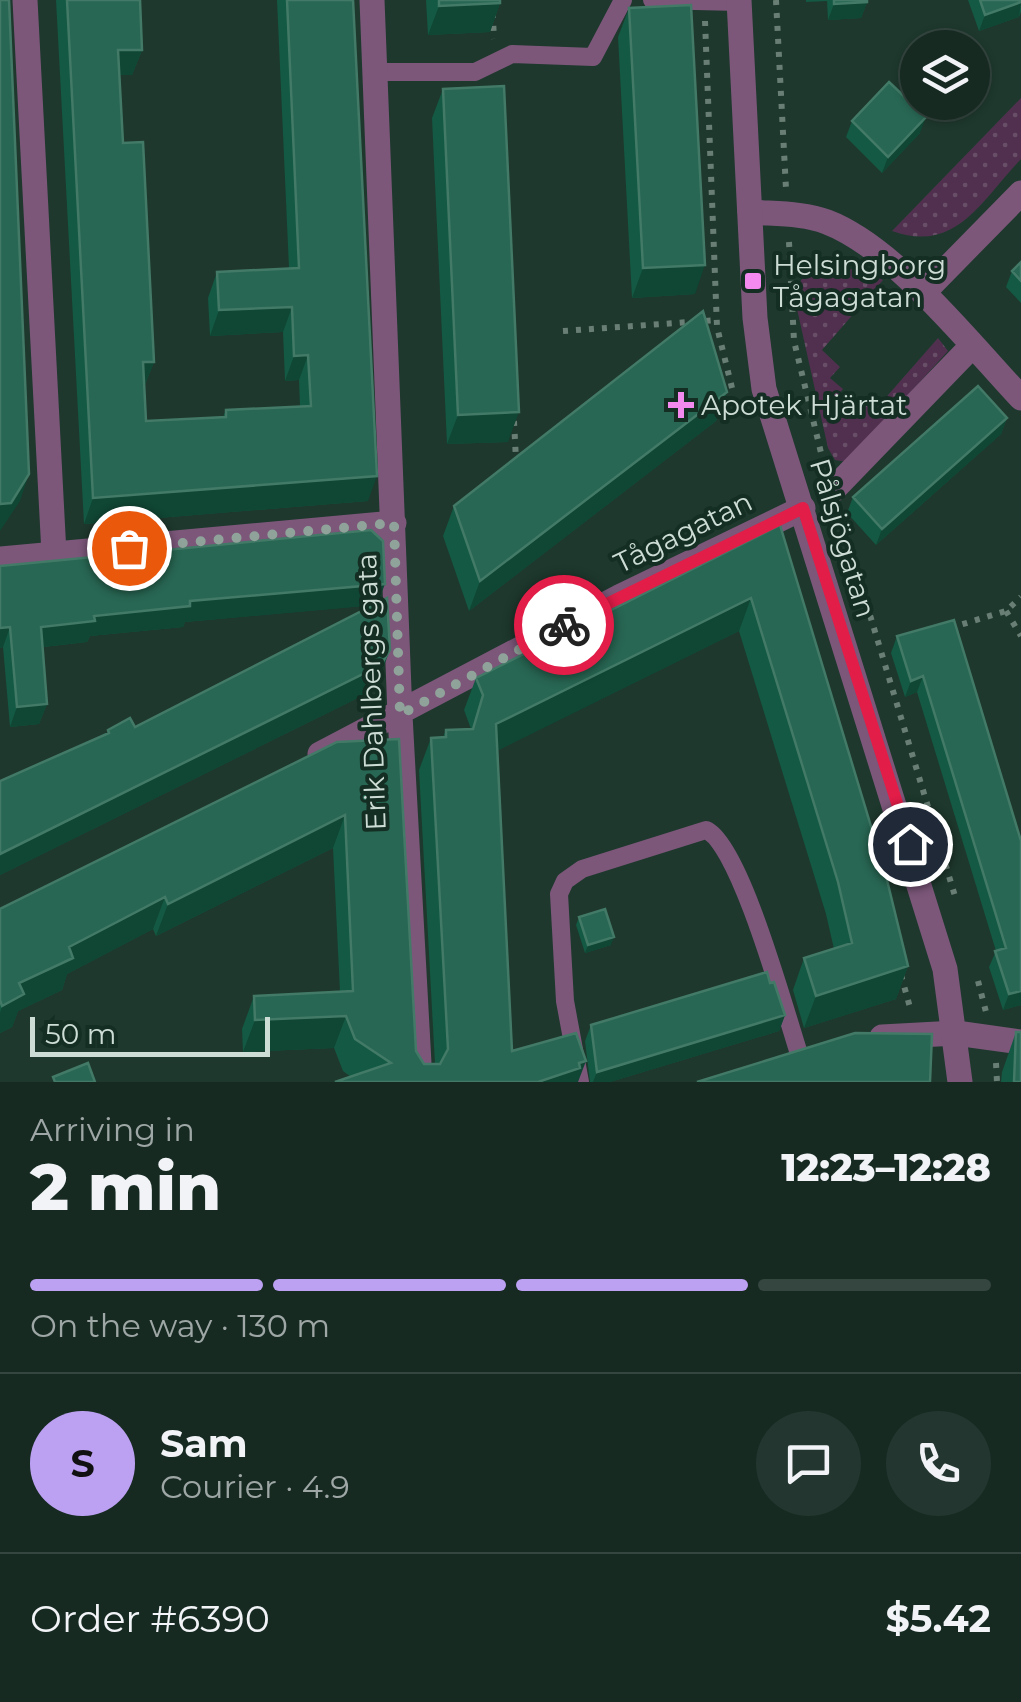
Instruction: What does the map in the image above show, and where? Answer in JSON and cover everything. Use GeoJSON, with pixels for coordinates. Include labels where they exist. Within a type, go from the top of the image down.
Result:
{"type":"FeatureCollection","features":[{"type":"Feature","properties":{"kind":"street"},"geometry":{"type":"LineString","coordinates":[[26,0],[54,554]]}},
{"type":"Feature","properties":{"kind":"street","name":"Erik Dahlbergs gata"},"geometry":{"type":"LineString","coordinates":[[372,0],[400,715],[420,1082]]}},
{"type":"Feature","properties":{"kind":"street","name":"Pålsjögatan"},"geometry":{"type":"LineString","coordinates":[[739,1],[764,389],[910,844],[945,969],[960,1082]]}},
{"type":"Feature","properties":{"kind":"street"},"geometry":{"type":"LineString","coordinates":[[923,294],[1021,192]]}},
{"type":"Feature","properties":{"kind":"street"},"geometry":{"type":"LineString","coordinates":[[750,212],[826,222],[865,245],[923,294],[1021,398]]}},
{"type":"Feature","properties":{"kind":"street"},"geometry":{"type":"LineString","coordinates":[[832,491],[972,346]]}},
{"type":"Feature","properties":{"kind":"street","name":"Tågagatan"},"geometry":{"type":"LineString","coordinates":[[295,766],[400,715],[618,597],[803,508]]}},
{"type":"Feature","properties":{"kind":"street"},"geometry":{"type":"LineString","coordinates":[[0,559],[394,523]]}},
{"type":"Feature","properties":{"kind":"street"},"geometry":{"type":"LineString","coordinates":[[857,1043],[889,1036],[956,1033],[994,1042],[1021,1042]]}},
{"type":"Feature","properties":{"kind":"lane"},"geometry":{"type":"LineString","coordinates":[[375,72],[475,72],[512,54],[593,57],[624,0]]}},
{"type":"Feature","properties":{"kind":"lane"},"geometry":{"type":"LineString","coordinates":[[652,0],[739,1]]}},
{"type":"Feature","properties":{"kind":"lane"},"geometry":{"type":"LineString","coordinates":[[580,1082],[564,1001],[559,894],[565,881],[582,869],[706,830],[716,834],[740,872],[801,1060]]}},
{"type":"Feature","properties":{"kind":"path"},"geometry":{"type":"LineString","coordinates":[[492,0],[495,62]]}},
{"type":"Feature","properties":{"kind":"path"},"geometry":{"type":"LineString","coordinates":[[776,0],[794,341],[802,387],[959,910]]}},
{"type":"Feature","properties":{"kind":"path"},"geometry":{"type":"LineString","coordinates":[[563,331],[718,320]]}},
{"type":"Feature","properties":{"kind":"path"},"geometry":{"type":"LineString","coordinates":[[514,420],[516,460]]}},
{"type":"Feature","properties":{"kind":"path"},"geometry":{"type":"LineString","coordinates":[[935,633],[1006,611],[1021,597]]}},
{"type":"Feature","properties":{"kind":"path"},"geometry":{"type":"LineString","coordinates":[[1006,611],[1021,636]]}},
{"type":"Feature","properties":{"kind":"path"},"geometry":{"type":"LineString","coordinates":[[882,650],[899,644]]}},
{"type":"Feature","properties":{"kind":"path"},"geometry":{"type":"LineString","coordinates":[[974,966],[994,1042],[997,1082]]}},
{"type":"Feature","properties":{"kind":"shaded area"},"geometry":{"type":"Polygon","coordinates":[[[1021,98],[1021,159],[979,206],[966,219],[934,235],[892,231],[1021,98]]]}},
{"type":"Feature","properties":{"kind":"shaded area"},"geometry":{"type":"Polygon","coordinates":[[[819,265],[864,271],[883,280],[822,350],[840,367],[830,378],[843,389],[829,406],[842,418],[858,399],[874,411],[938,338],[948,351],[847,462],[835,460],[828,448],[795,300],[801,280],[819,265]]]}},
{"type":"Feature","properties":{"kind":"building"},"geometry":{"type":"Polygon","coordinates":[[[0,0],[9,0],[29,474],[11,503],[0,504],[0,0]]]}},
{"type":"Feature","properties":{"kind":"building"},"geometry":{"type":"Polygon","coordinates":[[[67,0],[140,0],[142,50],[118,50],[123,143],[143,142],[154,362],[143,362],[146,421],[226,417],[226,410],[311,406],[308,355],[294,356],[292,307],[219,310],[217,272],[299,268],[287,0],[353,0],[377,476],[93,498],[67,0]]]}},
{"type":"Feature","properties":{"kind":"building"},"geometry":{"type":"Polygon","coordinates":[[[439,0],[500,0],[500,3],[439,6],[439,0]]]}},
{"type":"Feature","properties":{"kind":"building"},"geometry":{"type":"Polygon","coordinates":[[[834,0],[867,0],[867,2],[834,4],[834,0]]]}},
{"type":"Feature","properties":{"kind":"building"},"geometry":{"type":"Polygon","coordinates":[[[980,0],[1021,0],[1021,2],[985,15],[980,0]]]}},
{"type":"Feature","properties":{"kind":"building"},"geometry":{"type":"Polygon","coordinates":[[[691,5],[705,265],[643,268],[629,8],[691,5]]]}},
{"type":"Feature","properties":{"kind":"building"},"geometry":{"type":"Polygon","coordinates":[[[889,82],[900,92],[900,120],[923,120],[888,157],[852,121],[889,82]]]}},
{"type":"Feature","properties":{"kind":"building"},"geometry":{"type":"Polygon","coordinates":[[[504,86],[519,412],[458,415],[443,89],[504,86]]]}},
{"type":"Feature","properties":{"kind":"building"},"geometry":{"type":"Polygon","coordinates":[[[1021,262],[1021,281],[1012,271],[1021,262]]]}},
{"type":"Feature","properties":{"kind":"building"},"geometry":{"type":"Polygon","coordinates":[[[703,311],[727,392],[480,581],[454,506],[703,311]]]}},
{"type":"Feature","properties":{"kind":"building"},"geometry":{"type":"Polygon","coordinates":[[[978,386],[1007,418],[882,529],[853,497],[978,386]]]}},
{"type":"Feature","properties":{"kind":"building"},"geometry":{"type":"Polygon","coordinates":[[[780,525],[886,876],[908,966],[816,996],[804,958],[852,943],[838,882],[751,598],[496,724],[512,1051],[576,1033],[586,1061],[579,1063],[580,1068],[538,1082],[335,1082],[391,1063],[355,1039],[346,1016],[255,1020],[254,996],[353,991],[345,815],[168,904],[165,897],[69,947],[73,958],[19,983],[24,994],[2,1006],[0,909],[337,742],[399,739],[416,1051],[424,1064],[440,1064],[448,1049],[431,738],[446,737],[446,730],[473,729],[483,695],[476,678],[780,525]]]}},
{"type":"Feature","properties":{"kind":"building"},"geometry":{"type":"Polygon","coordinates":[[[371,530],[383,541],[385,584],[190,601],[190,606],[94,616],[95,621],[41,627],[47,704],[17,707],[10,627],[0,628],[0,566],[371,530]]]}},
{"type":"Feature","properties":{"kind":"building"},"geometry":{"type":"Polygon","coordinates":[[[387,598],[390,650],[381,665],[0,854],[0,781],[109,733],[108,730],[130,718],[135,727],[387,598]]]}},
{"type":"Feature","properties":{"kind":"building"},"geometry":{"type":"Polygon","coordinates":[[[954,620],[1021,841],[1021,991],[1009,994],[995,951],[1006,948],[923,676],[911,681],[897,636],[954,620]]]}},
{"type":"Feature","properties":{"kind":"building"},"geometry":{"type":"Polygon","coordinates":[[[605,909],[614,937],[588,945],[579,917],[605,909]]]}},
{"type":"Feature","properties":{"kind":"building"},"geometry":{"type":"Polygon","coordinates":[[[767,972],[785,1015],[597,1072],[591,1025],[767,972]]]}},
{"type":"Feature","properties":{"kind":"building"},"geometry":{"type":"Polygon","coordinates":[[[1016,1032],[1021,1032],[1021,1082],[1014,1082],[1016,1032]]]}},
{"type":"Feature","properties":{"kind":"building"},"geometry":{"type":"Polygon","coordinates":[[[855,1033],[932,1034],[930,1082],[697,1082],[855,1033]]]}},
{"type":"Feature","properties":{"kind":"building"},"geometry":{"type":"Polygon","coordinates":[[[88,1063],[95,1082],[55,1082],[53,1077],[88,1063]]]}},
{"type":"Feature","properties":{"kind":"way so far"},"geometry":{"type":"LineString","coordinates":[[129,548],[394,523],[400,715],[564,625]]}},
{"type":"Feature","properties":{"kind":"place","name":"Helsingborg Tågagatan"},"geometry":{"type":"Point","coordinates":[753,281]}},
{"type":"Feature","properties":{"kind":"place","name":"Apotek Hjärtat"},"geometry":{"type":"Point","coordinates":[681,405]}},
{"type":"Feature","properties":{"kind":"route"},"geometry":{"type":"LineString","coordinates":[[564,625],[803,508],[910,844]]}}]}
